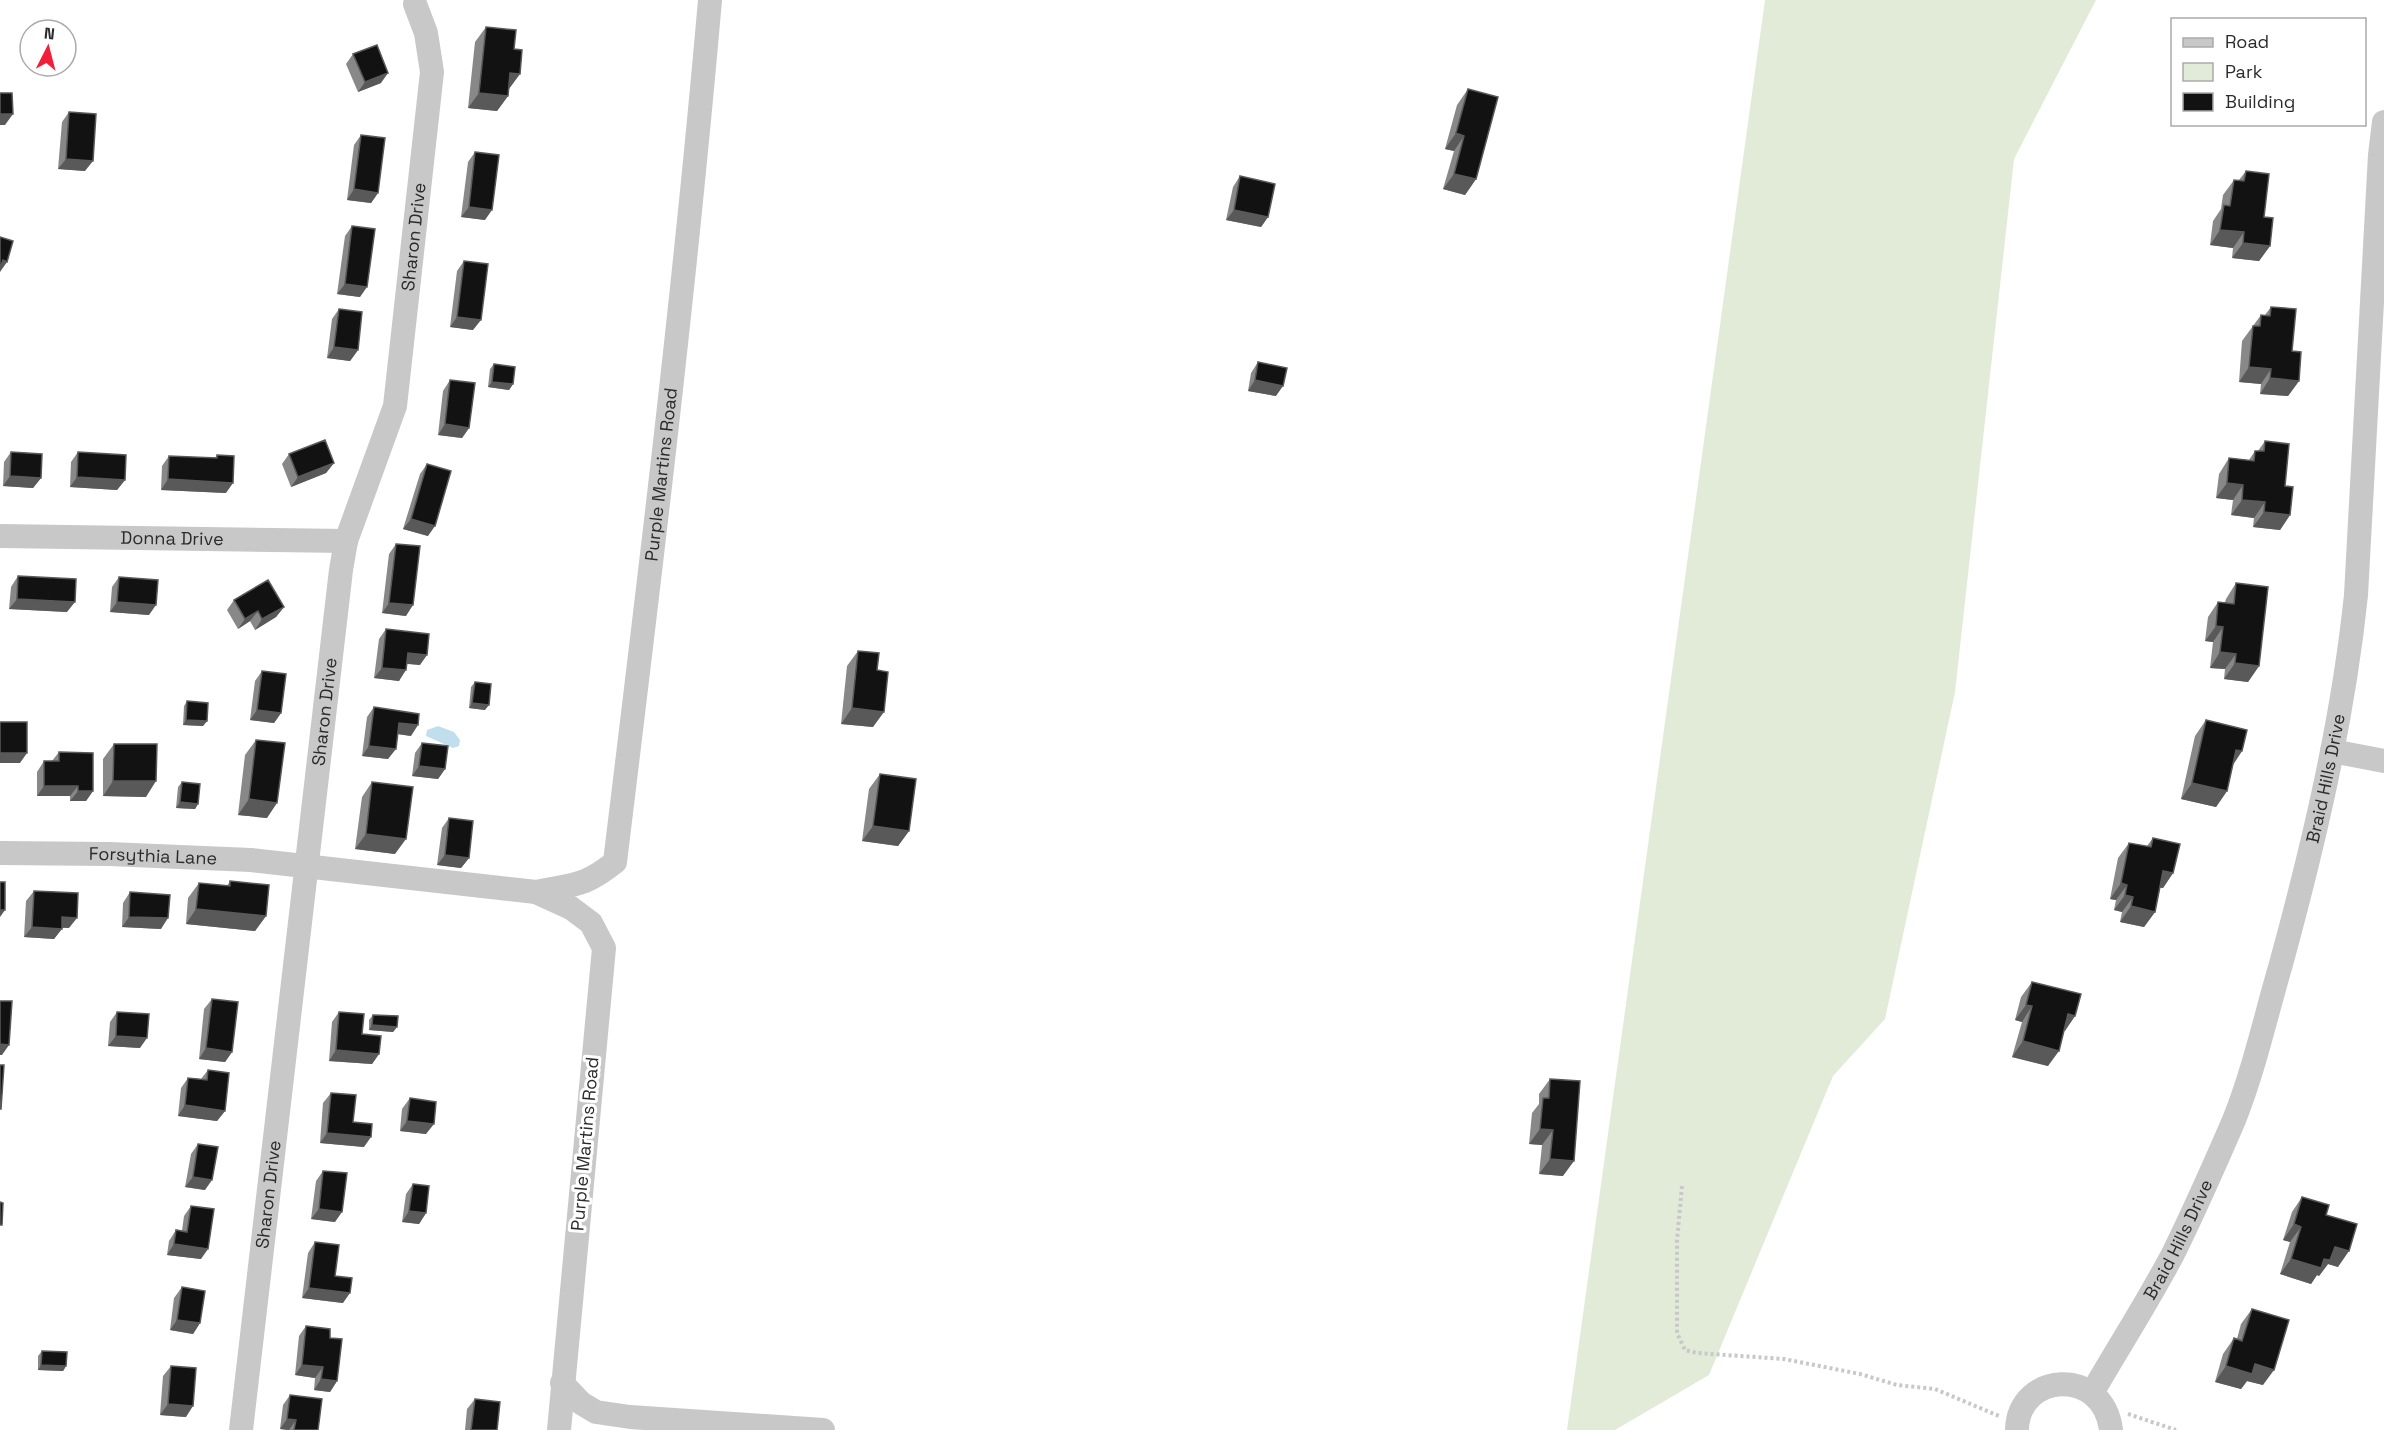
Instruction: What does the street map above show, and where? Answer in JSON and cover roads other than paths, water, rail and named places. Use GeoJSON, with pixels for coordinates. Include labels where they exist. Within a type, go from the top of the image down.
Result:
{"type":"FeatureCollection","features":[{"type":"Feature","properties":{"kind":"street","name":"Purple Martins Road"},"geometry":{"type":"LineString","coordinates":[[306,866],[536,892],[575,886],[596,878],[615,862],[656,532],[699,129],[710,0]]}},
{"type":"Feature","properties":{"kind":"street","name":"Sharon Drive"},"geometry":{"type":"LineString","coordinates":[[241,1430],[339,581],[346,541],[395,406],[432,72],[426,33],[415,4]]}},
{"type":"Feature","properties":{"kind":"street","name":"Braid Hills Drive"},"geometry":{"type":"LineString","coordinates":[[2092,1393],[2174,1252],[2234,1118],[2260,1038],[2293,918],[2332,751],[2349,656],[2356,596],[2380,155],[2384,122]]}},
{"type":"Feature","properties":{"kind":"street","name":"Donna Drive"},"geometry":{"type":"LineString","coordinates":[[0,536],[346,541]]}},
{"type":"Feature","properties":{"kind":"street"},"geometry":{"type":"LineString","coordinates":[[2332,751],[2384,761]]}},
{"type":"Feature","properties":{"kind":"street","name":"Forsythia Lane"},"geometry":{"type":"LineString","coordinates":[[0,853],[121,854],[251,860],[306,866]]}},
{"type":"Feature","properties":{"kind":"street","name":"Purple Martins Road"},"geometry":{"type":"LineString","coordinates":[[536,892],[571,908],[591,923],[604,948],[559,1430]]}},
{"type":"Feature","properties":{"kind":"street"},"geometry":{"type":"LineString","coordinates":[[562,1383],[581,1403],[596,1412],[630,1417],[811,1430]]}},
{"type":"Feature","properties":{"kind":"street"},"geometry":{"type":"LineString","coordinates":[[2010,1424],[2017,1422],[2023,1408],[2033,1395],[2047,1387],[2062,1384],[2078,1386],[2092,1393],[2103,1404],[2110,1422]]}},
{"type":"Feature","properties":{"kind":"water"},"geometry":{"type":"Polygon","coordinates":[[[438,726],[454,732],[460,740],[459,746],[453,748],[426,736],[427,730],[438,726]]]}}]}
